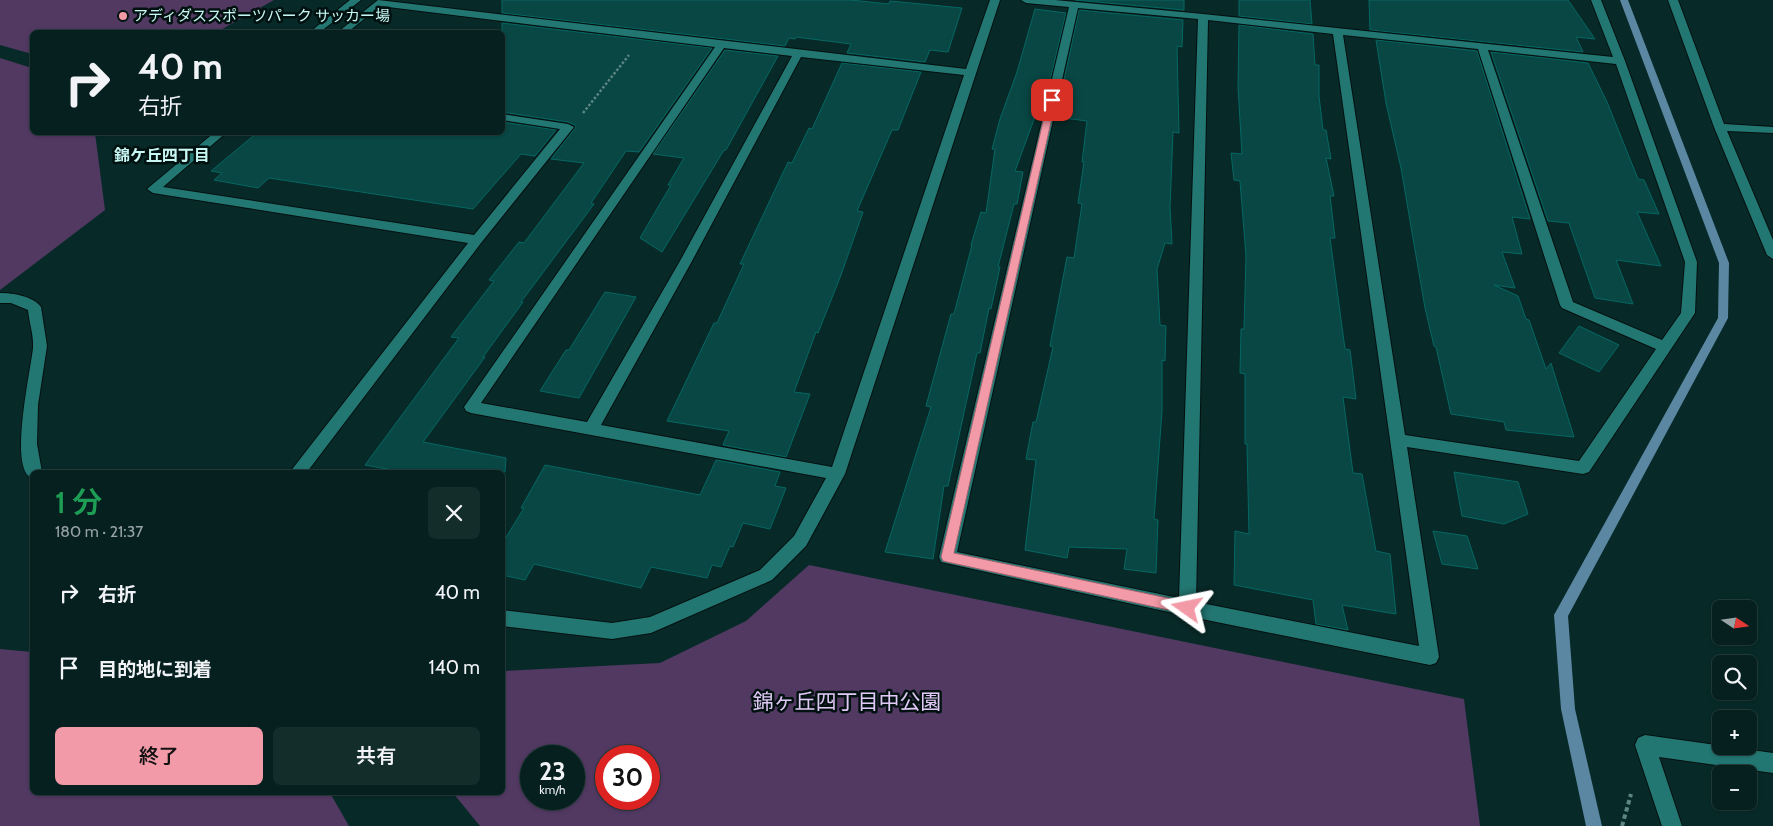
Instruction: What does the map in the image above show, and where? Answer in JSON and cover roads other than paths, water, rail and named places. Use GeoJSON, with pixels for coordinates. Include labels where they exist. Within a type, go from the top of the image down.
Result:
{"type":"FeatureCollection","features":[{"type":"Feature","properties":{"kind":"street"},"geometry":{"type":"LineString","coordinates":[[318,30],[356,0]]}},
{"type":"Feature","properties":{"kind":"street"},"geometry":{"type":"LineString","coordinates":[[505,618],[612,631],[651,625],[766,575],[800,541],[837,474],[995,0]]}},
{"type":"Feature","properties":{"kind":"street"},"geometry":{"type":"LineString","coordinates":[[1026,0],[1620,61]]}},
{"type":"Feature","properties":{"kind":"street"},"geometry":{"type":"LineString","coordinates":[[1398,440],[1583,468],[1688,313],[1691,262],[1620,61],[1596,0]]}},
{"type":"Feature","properties":{"kind":"street"},"geometry":{"type":"LineString","coordinates":[[1673,0],[1720,127],[1773,255]]}},
{"type":"Feature","properties":{"kind":"street"},"geometry":{"type":"LineString","coordinates":[[345,30],[378,3],[970,73]]}},
{"type":"Feature","properties":{"kind":"street"},"geometry":{"type":"LineString","coordinates":[[1074,5],[947,557],[1430,657],[1338,32]]}},
{"type":"Feature","properties":{"kind":"street"},"geometry":{"type":"LineString","coordinates":[[1187,608],[1203,18]]}},
{"type":"Feature","properties":{"kind":"street"},"geometry":{"type":"LineString","coordinates":[[721,45],[471,407],[837,474]]}},
{"type":"Feature","properties":{"kind":"street"},"geometry":{"type":"LineString","coordinates":[[1482,46],[1568,305],[1666,347]]}},
{"type":"Feature","properties":{"kind":"street"},"geometry":{"type":"LineString","coordinates":[[590,429],[686,261],[798,54]]}},
{"type":"Feature","properties":{"kind":"street"},"geometry":{"type":"LineString","coordinates":[[300,470],[477,240],[568,127],[505,117]]}},
{"type":"Feature","properties":{"kind":"street"},"geometry":{"type":"LineString","coordinates":[[1720,127],[1773,130]]}},
{"type":"Feature","properties":{"kind":"street"},"geometry":{"type":"LineString","coordinates":[[218,135],[153,189],[477,240]]}},
{"type":"Feature","properties":{"kind":"street"},"geometry":{"type":"LineString","coordinates":[[0,298],[13,298],[34,307],[40,346],[31,405],[32,470]]}},
{"type":"Feature","properties":{"kind":"street"},"geometry":{"type":"LineString","coordinates":[[1672,826],[1645,745],[1773,763]]}},
{"type":"Feature","properties":{"kind":"waterway"},"geometry":{"type":"LineString","coordinates":[[1594,826],[1568,709],[1561,615],[1723,318],[1724,263],[1624,0]]}},
{"type":"Feature","properties":{"kind":"place","name":"アディダススポーツパーク サッカー場"},"geometry":{"type":"Point","coordinates":[123,16]}},
{"type":"Feature","properties":{"kind":"district","name":"錦ケ丘四丁目"},"geometry":{"type":"Point","coordinates":[162,155]}},
{"type":"Feature","properties":{"kind":"park label","name":"錦ヶ丘四丁目中公園"},"geometry":{"type":"Point","coordinates":[847,701]}}]}
